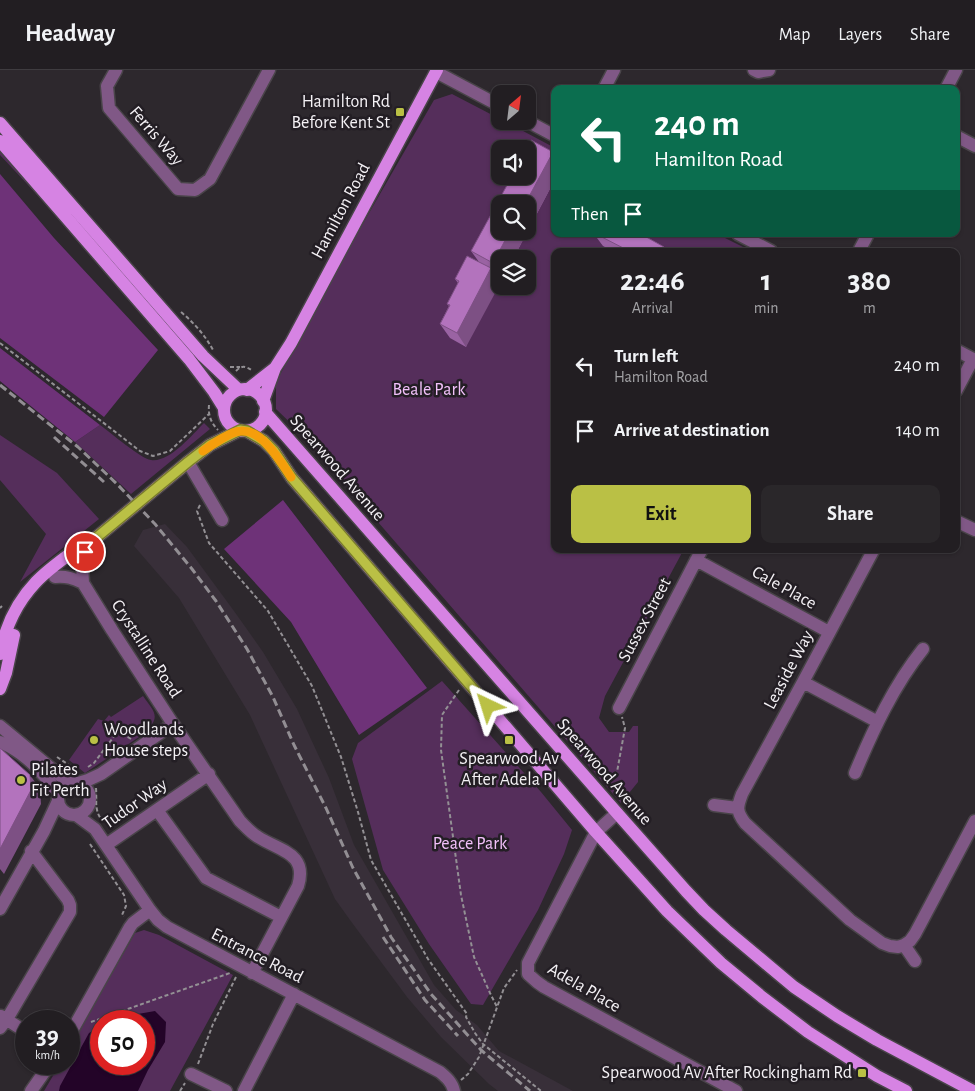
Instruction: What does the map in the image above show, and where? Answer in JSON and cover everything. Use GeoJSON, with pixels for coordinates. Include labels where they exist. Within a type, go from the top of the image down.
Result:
{"type":"FeatureCollection","features":[{"type":"Feature","properties":{"kind":"main road","name":"Hamilton Road"},"geometry":{"type":"LineString","coordinates":[[264,407],[275,368],[291,344],[436,71]]}},
{"type":"Feature","properties":{"kind":"main road"},"geometry":{"type":"LineString","coordinates":[[0,123],[203,356],[243,390],[254,392],[259,396],[264,407],[261,422],[257,426],[252,430],[234,428],[214,392],[189,359],[0,141]]}},
{"type":"Feature","properties":{"kind":"main road","name":"Hamilton Road"},"geometry":{"type":"LineString","coordinates":[[243,390],[275,368]]}},
{"type":"Feature","properties":{"kind":"main road"},"geometry":{"type":"LineString","coordinates":[[210,445],[225,414],[226,402],[229,397],[243,390]]}},
{"type":"Feature","properties":{"kind":"main road","name":"Spearwood Avenue"},"geometry":{"type":"LineString","coordinates":[[264,407],[599,793],[704,910],[794,987],[836,1016],[973,1091]]}},
{"type":"Feature","properties":{"kind":"main road"},"geometry":{"type":"LineString","coordinates":[[0,689],[18,624],[34,597],[88,547],[188,462],[210,445],[243,430]]}},
{"type":"Feature","properties":{"kind":"main road","name":"Spearwood Avenue"},"geometry":{"type":"LineString","coordinates":[[243,430],[264,441],[274,451],[292,478],[596,832],[694,938],[762,997],[815,1037],[877,1076],[906,1091]]}},
{"type":"Feature","properties":{"kind":"main road"},"geometry":{"type":"LineString","coordinates":[[0,654],[11,620],[27,592],[47,572],[84,543],[88,547]]}},
{"type":"Feature","properties":{"kind":"street","name":"Ferris Way"},"geometry":{"type":"LineString","coordinates":[[116,70],[107,86],[109,108],[178,189],[195,190],[210,179],[269,70]]}},
{"type":"Feature","properties":{"kind":"street"},"geometry":{"type":"LineString","coordinates":[[606,85],[614,70]]}},
{"type":"Feature","properties":{"kind":"street"},"geometry":{"type":"LineString","coordinates":[[754,70],[758,72],[769,70]]}},
{"type":"Feature","properties":{"kind":"street"},"geometry":{"type":"LineString","coordinates":[[948,85],[956,70]]}},
{"type":"Feature","properties":{"kind":"street"},"geometry":{"type":"LineString","coordinates":[[436,71],[491,101]]}},
{"type":"Feature","properties":{"kind":"street"},"geometry":{"type":"LineString","coordinates":[[536,126],[551,134]]}},
{"type":"Feature","properties":{"kind":"street"},"geometry":{"type":"LineString","coordinates":[[960,138],[975,146]]}},
{"type":"Feature","properties":{"kind":"street"},"geometry":{"type":"LineString","coordinates":[[744,237],[765,248]]}},
{"type":"Feature","properties":{"kind":"street"},"geometry":{"type":"LineString","coordinates":[[960,352],[974,359],[960,384]]}},
{"type":"Feature","properties":{"kind":"street"},"geometry":{"type":"LineString","coordinates":[[188,462],[222,520]]}},
{"type":"Feature","properties":{"kind":"street"},"geometry":{"type":"LineString","coordinates":[[960,523],[975,530]]}},
{"type":"Feature","properties":{"kind":"street"},"geometry":{"type":"LineString","coordinates":[[83,583],[82,563],[88,547]]}},
{"type":"Feature","properties":{"kind":"street","name":"Leaside Way"},"geometry":{"type":"LineString","coordinates":[[737,808],[742,794],[872,553]]}},
{"type":"Feature","properties":{"kind":"street","name":"Cale Place"},"geometry":{"type":"LineString","coordinates":[[699,554],[829,632]]}},
{"type":"Feature","properties":{"kind":"street","name":"Sussex Street"},"geometry":{"type":"LineString","coordinates":[[619,708],[699,554]]}},
{"type":"Feature","properties":{"kind":"street"},"geometry":{"type":"LineString","coordinates":[[55,577],[74,578],[83,583]]}},
{"type":"Feature","properties":{"kind":"street","name":"Crystalline Road"},"geometry":{"type":"LineString","coordinates":[[83,583],[112,630],[240,822],[258,837],[292,856],[297,861],[301,876],[298,886],[252,973]]}},
{"type":"Feature","properties":{"kind":"street"},"geometry":{"type":"LineString","coordinates":[[855,773],[878,722],[910,666],[923,649]]}},
{"type":"Feature","properties":{"kind":"street"},"geometry":{"type":"LineString","coordinates":[[804,682],[878,722]]}},
{"type":"Feature","properties":{"kind":"street"},"geometry":{"type":"LineString","coordinates":[[0,908],[44,831],[62,789],[75,780],[88,780],[101,774],[174,724]]}},
{"type":"Feature","properties":{"kind":"street"},"geometry":{"type":"LineString","coordinates":[[0,726],[75,780],[84,788],[89,800]]}},
{"type":"Feature","properties":{"kind":"street"},"geometry":{"type":"LineString","coordinates":[[0,742],[21,753],[38,767],[58,798],[61,809],[65,813],[73,815]]}},
{"type":"Feature","properties":{"kind":"street"},"geometry":{"type":"LineString","coordinates":[[44,831],[63,817],[81,814],[85,810],[101,774]]}},
{"type":"Feature","properties":{"kind":"street","name":"Tudor Way"},"geometry":{"type":"LineString","coordinates":[[106,845],[209,774]]}},
{"type":"Feature","properties":{"kind":"street","name":"Entrance Road"},"geometry":{"type":"LineString","coordinates":[[89,800],[95,828],[158,920],[176,933],[440,1072],[448,1078],[454,1089]]}},
{"type":"Feature","properties":{"kind":"street"},"geometry":{"type":"LineString","coordinates":[[714,805],[737,808],[745,823],[850,920],[882,943],[890,946],[904,945],[915,934],[975,821]]}},
{"type":"Feature","properties":{"kind":"street"},"geometry":{"type":"LineString","coordinates":[[158,810],[206,878],[281,917]]}},
{"type":"Feature","properties":{"kind":"street","name":"Adela Place"},"geometry":{"type":"LineString","coordinates":[[617,813],[596,832],[528,963],[528,974],[544,987],[736,1091]]}},
{"type":"Feature","properties":{"kind":"street","name":"Entrance Road"},"geometry":{"type":"LineString","coordinates":[[73,815],[95,828]]}},
{"type":"Feature","properties":{"kind":"street"},"geometry":{"type":"LineString","coordinates":[[15,1027],[2,1021],[70,912],[68,900],[32,851]]}},
{"type":"Feature","properties":{"kind":"street"},"geometry":{"type":"LineString","coordinates":[[0,881],[12,887]]}},
{"type":"Feature","properties":{"kind":"street"},"geometry":{"type":"LineString","coordinates":[[80,1016],[130,927],[150,910]]}},
{"type":"Feature","properties":{"kind":"street"},"geometry":{"type":"LineString","coordinates":[[904,945],[915,961]]}},
{"type":"Feature","properties":{"kind":"street"},"geometry":{"type":"LineString","coordinates":[[244,1091],[294,994]]}},
{"type":"Feature","properties":{"kind":"street"},"geometry":{"type":"LineString","coordinates":[[191,1074],[226,1091]]}},
{"type":"Feature","properties":{"kind":"street"},"geometry":{"type":"LineString","coordinates":[[31,1091],[42,1075]]}},
{"type":"Feature","properties":{"kind":"path"},"geometry":{"type":"LineString","coordinates":[[0,343],[140,452],[153,456],[170,451],[208,414]]}},
{"type":"Feature","properties":{"kind":"path"},"geometry":{"type":"LineString","coordinates":[[206,492],[198,511],[209,543],[268,612],[312,686],[341,757],[371,860],[428,959],[467,1014],[466,1017],[470,1025],[483,1044],[540,1091]]}},
{"type":"Feature","properties":{"kind":"path"},"geometry":{"type":"LineString","coordinates":[[461,688],[442,715],[440,750],[461,895],[474,957],[497,1007]]}},
{"type":"Feature","properties":{"kind":"path"},"geometry":{"type":"LineString","coordinates":[[599,793],[617,772],[625,728],[619,708]]}},
{"type":"Feature","properties":{"kind":"path"},"geometry":{"type":"LineString","coordinates":[[75,780],[94,763],[118,731],[133,741]]}},
{"type":"Feature","properties":{"kind":"path"},"geometry":{"type":"LineString","coordinates":[[454,1089],[468,1074],[479,1057],[504,988],[518,969],[528,967]]}},
{"type":"Feature","properties":{"kind":"path"},"geometry":{"type":"LineString","coordinates":[[80,1029],[232,972],[237,976],[213,1024],[199,1062],[180,1091]]}},
{"type":"Feature","properties":{"kind":"shaded area"},"geometry":{"type":"Polygon","coordinates":[[[0,174],[54,238],[158,350],[104,417],[0,338],[0,174]]]}},
{"type":"Feature","properties":{"kind":"shaded area"},"geometry":{"type":"Polygon","coordinates":[[[0,348],[100,425],[75,442],[0,381],[0,348]]]}},
{"type":"Feature","properties":{"kind":"shaded area"},"geometry":{"type":"Polygon","coordinates":[[[283,500],[427,688],[359,735],[291,622],[224,549],[283,500]]]}},
{"type":"Feature","properties":{"kind":"shaded area"},"geometry":{"type":"Polygon","coordinates":[[[165,524],[187,547],[234,611],[263,652],[297,709],[329,778],[354,845],[434,985],[456,1010],[477,1025],[499,1051],[573,1091],[498,1091],[441,1037],[407,997],[350,920],[335,899],[250,715],[179,598],[134,546],[143,530],[165,524]]]}},
{"type":"Feature","properties":{"kind":"shaded area"},"geometry":{"type":"Polygon","coordinates":[[[155,1011],[166,1022],[165,1042],[155,1058],[155,1011]]]}},
{"type":"Feature","properties":{"kind":"shaded area"},"geometry":{"type":"Polygon","coordinates":[[[89,1033],[90,1075],[146,1075],[138,1091],[59,1091],[66,1075],[80,1075],[80,1049],[89,1033]]]}},
{"type":"Feature","properties":{"kind":"green space","name":"Beale Park"},"geometry":{"type":"Polygon","coordinates":[[[452,94],[491,114],[491,130],[521,130],[551,146],[551,237],[723,237],[745,248],[551,248],[551,553],[682,553],[605,696],[599,718],[609,732],[629,732],[633,726],[638,726],[638,782],[621,803],[301,433],[276,409],[276,382],[361,227],[434,100],[452,94]]]}},
{"type":"Feature","properties":{"kind":"green space"},"geometry":{"type":"Polygon","coordinates":[[[0,148],[48,203],[43,201],[0,155],[0,148]]]}},
{"type":"Feature","properties":{"kind":"green space"},"geometry":{"type":"Polygon","coordinates":[[[204,423],[210,429],[131,494],[75,442],[100,425],[140,455],[151,460],[158,460],[173,453],[204,423]]]}},
{"type":"Feature","properties":{"kind":"green space"},"geometry":{"type":"Polygon","coordinates":[[[0,435],[57,473],[99,519],[20,582],[46,534],[0,480],[0,435]]]}},
{"type":"Feature","properties":{"kind":"green space","name":"Peace Park"},"geometry":{"type":"Polygon","coordinates":[[[442,681],[541,792],[572,830],[564,854],[538,910],[483,1005],[471,1004],[429,944],[383,870],[352,759],[358,743],[442,681]]]}},
{"type":"Feature","properties":{"kind":"green space"},"geometry":{"type":"Polygon","coordinates":[[[143,696],[151,707],[155,718],[145,733],[85,773],[69,760],[98,719],[104,721],[109,715],[111,717],[143,696]]]}},
{"type":"Feature","properties":{"kind":"green space"},"geometry":{"type":"Polygon","coordinates":[[[144,930],[159,935],[233,975],[170,1091],[44,1091],[53,1075],[80,1075],[80,1029],[90,1011],[90,1075],[155,1075],[155,1010],[91,1010],[135,933],[144,930]]]}},
{"type":"Feature","properties":{"kind":"building"},"geometry":{"type":"Polygon","coordinates":[[[536,143],[551,151],[551,156],[536,184],[536,143]]]}},
{"type":"Feature","properties":{"kind":"building"},"geometry":{"type":"Polygon","coordinates":[[[507,185],[535,185],[530,195],[502,195],[507,185]]]}},
{"type":"Feature","properties":{"kind":"building"},"geometry":{"type":"Polygon","coordinates":[[[491,214],[491,240],[505,240],[500,250],[491,250],[491,262],[471,251],[491,214]]]}},
{"type":"Feature","properties":{"kind":"building"},"geometry":{"type":"Polygon","coordinates":[[[602,237],[646,237],[664,247],[664,248],[623,248],[602,237]]]}},
{"type":"Feature","properties":{"kind":"building"},"geometry":{"type":"Polygon","coordinates":[[[467,256],[491,268],[457,333],[440,324],[450,305],[447,304],[459,281],[455,279],[467,256]]]}},
{"type":"Feature","properties":{"kind":"building"},"geometry":{"type":"Polygon","coordinates":[[[0,748],[30,775],[31,790],[0,849],[0,748]]]}},
{"type":"Feature","properties":{"kind":"railway"},"geometry":{"type":"LineString","coordinates":[[0,385],[78,447],[117,484],[155,524],[192,569],[216,601],[247,649],[273,697],[353,868],[391,937],[431,994],[481,1050],[530,1091]]}},
{"type":"Feature","properties":{"kind":"railway"},"geometry":{"type":"LineString","coordinates":[[54,437],[104,482]]}},
{"type":"Feature","properties":{"kind":"railway"},"geometry":{"type":"LineString","coordinates":[[383,937],[425,1000],[458,1036]]}},
{"type":"Feature","properties":{"kind":"slow traffic"},"geometry":{"type":"LineString","coordinates":[[203,451],[210,445],[240,430],[247,431],[264,441],[274,451],[291,477]]}},
{"type":"Feature","properties":{"kind":"place","name":"Hamilton Rd Before Kent St"},"geometry":{"type":"Point","coordinates":[400,112]}},
{"type":"Feature","properties":{"kind":"place","name":"Woodlands House steps"},"geometry":{"type":"Point","coordinates":[94,740]}},
{"type":"Feature","properties":{"kind":"place","name":"Spearwood Av After Adela Pl"},"geometry":{"type":"Point","coordinates":[509,740]}},
{"type":"Feature","properties":{"kind":"place","name":"Pilates Fit Perth"},"geometry":{"type":"Point","coordinates":[21,780]}},
{"type":"Feature","properties":{"kind":"place","name":"Spearwood Av After Rockingham Rd"},"geometry":{"type":"Point","coordinates":[862,1073]}},
{"type":"Feature","properties":{"kind":"route"},"geometry":{"type":"LineString","coordinates":[[85,552],[89,549],[91,542],[210,445],[240,430],[247,431],[264,441],[274,451],[292,478],[488,706]]}}]}
